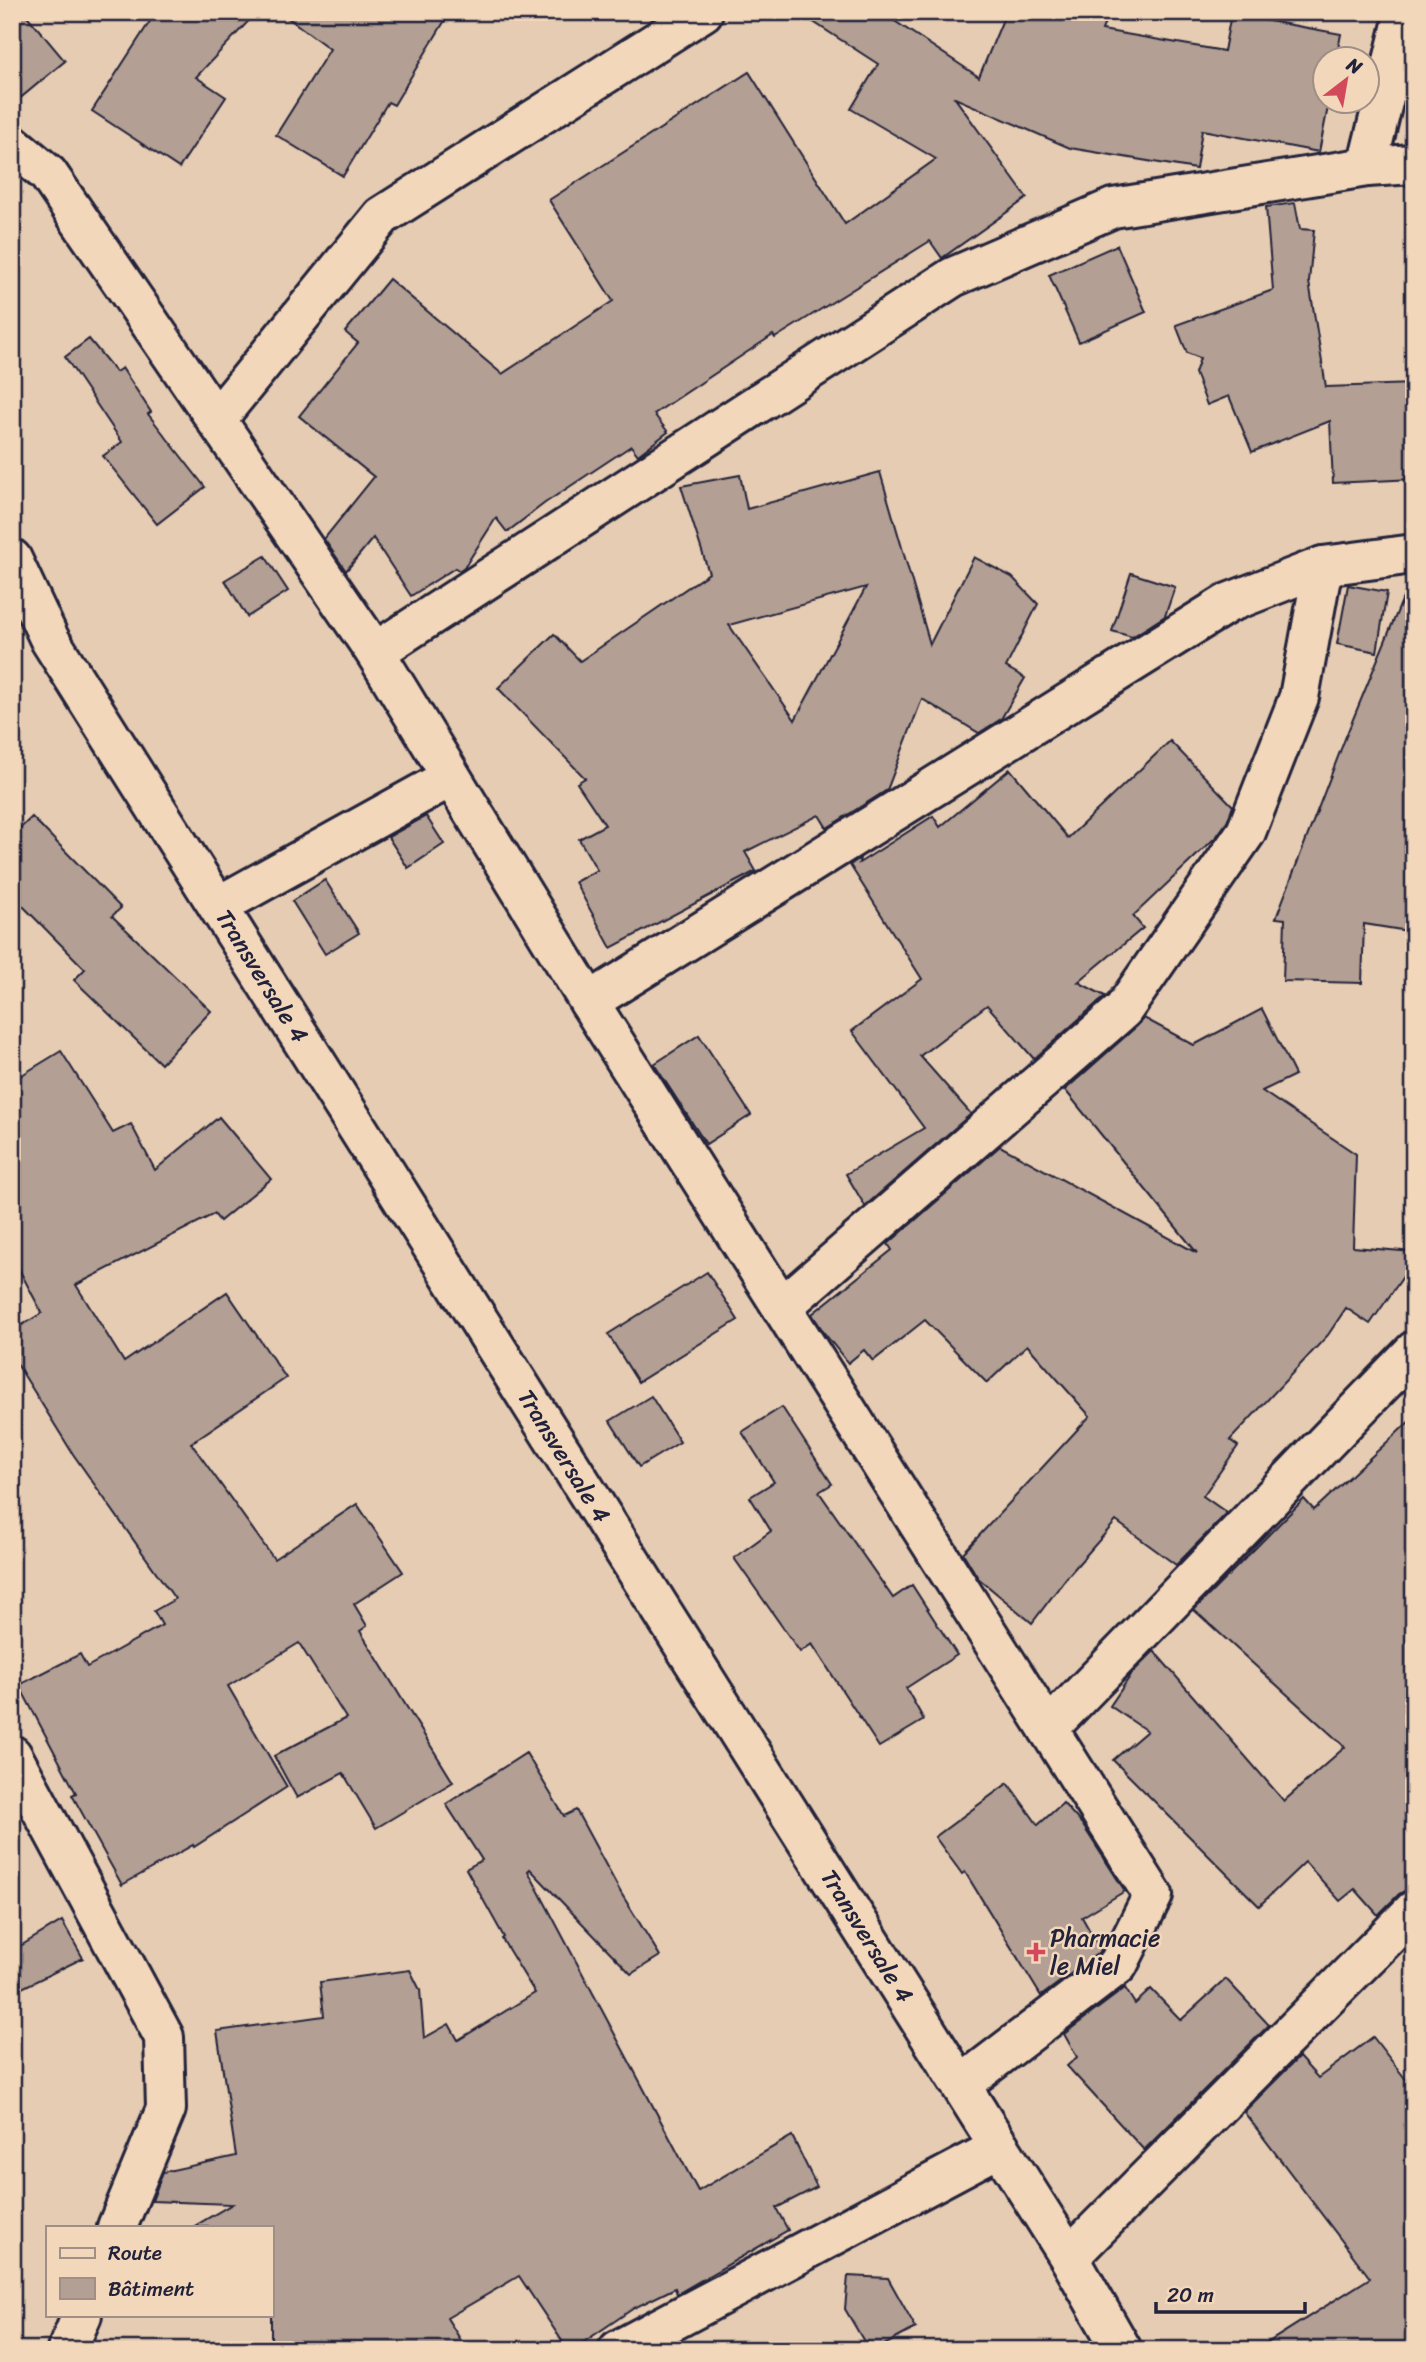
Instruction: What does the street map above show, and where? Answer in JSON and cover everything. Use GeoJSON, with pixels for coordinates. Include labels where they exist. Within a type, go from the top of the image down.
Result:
{"type":"FeatureCollection","features":[{"type":"Feature","properties":{"kind":"street"},"geometry":{"type":"LineString","coordinates":[[216,420],[382,216],[703,12]]}},
{"type":"Feature","properties":{"kind":"street"},"geometry":{"type":"LineString","coordinates":[[1367,167],[1405,12]]}},
{"type":"Feature","properties":{"kind":"street"},"geometry":{"type":"LineString","coordinates":[[12,144],[48,174],[375,652],[589,1002],[1153,1895],[1118,1965],[961,2085]]}},
{"type":"Feature","properties":{"kind":"street"},"geometry":{"type":"LineString","coordinates":[[375,652],[953,277],[1113,208],[1367,167],[1414,164]]}},
{"type":"Feature","properties":{"kind":"street"},"geometry":{"type":"LineString","coordinates":[[589,1002],[1228,603],[1323,566],[1414,554]]}},
{"type":"Feature","properties":{"kind":"street","name":"Transversale 4"},"geometry":{"type":"LineString","coordinates":[[12,559],[50,640],[1069,2257],[1122,2350]]}},
{"type":"Feature","properties":{"kind":"street"},"geometry":{"type":"LineString","coordinates":[[782,1307],[1123,1010],[1246,832],[1299,696],[1323,566]]}},
{"type":"Feature","properties":{"kind":"street"},"geometry":{"type":"LineString","coordinates":[[218,906],[451,777]]}},
{"type":"Feature","properties":{"kind":"street"},"geometry":{"type":"LineString","coordinates":[[1048,1729],[1414,1351]]}},
{"type":"Feature","properties":{"kind":"street"},"geometry":{"type":"LineString","coordinates":[[12,1755],[164,2038],[166,2109],[117,2226]]}},
{"type":"Feature","properties":{"kind":"street"},"geometry":{"type":"LineString","coordinates":[[1069,2257],[1414,1910]]}},
{"type":"Feature","properties":{"kind":"street"},"geometry":{"type":"LineString","coordinates":[[618,2350],[1000,2147]]}},
{"type":"Feature","properties":{"kind":"street"},"geometry":{"type":"LineString","coordinates":[[67,2350],[82,2316]]}},
{"type":"Feature","properties":{"kind":"building"},"geometry":{"type":"Polygon","coordinates":[[[12,12],[24,12],[65,61],[12,105],[12,12]]]}},
{"type":"Feature","properties":{"kind":"building"},"geometry":{"type":"Polygon","coordinates":[[[156,12],[257,12],[196,77],[226,97],[179,168],[92,111],[156,12]]]}},
{"type":"Feature","properties":{"kind":"building"},"geometry":{"type":"Polygon","coordinates":[[[280,12],[450,12],[394,105],[388,102],[343,176],[276,135],[330,49],[280,12]]]}},
{"type":"Feature","properties":{"kind":"building"},"geometry":{"type":"Polygon","coordinates":[[[798,12],[881,12],[979,77],[1006,12],[1109,12],[1102,30],[1224,51],[1231,14],[1341,34],[1339,46],[1310,46],[1310,116],[1326,116],[1319,152],[1202,130],[1196,169],[1070,148],[955,98],[1027,198],[942,258],[930,241],[775,338],[773,335],[654,414],[668,432],[638,455],[631,446],[545,503],[507,532],[496,518],[460,571],[455,568],[411,596],[373,538],[346,571],[324,539],[374,477],[299,416],[358,343],[345,332],[389,279],[502,374],[613,301],[549,200],[749,72],[845,224],[936,159],[851,109],[878,64],[798,12]]]}},
{"type":"Feature","properties":{"kind":"building"},"geometry":{"type":"Polygon","coordinates":[[[1295,203],[1300,229],[1314,230],[1309,282],[1326,387],[1414,384],[1414,479],[1333,483],[1330,421],[1252,452],[1229,396],[1207,405],[1195,373],[1200,358],[1187,353],[1176,325],[1273,290],[1266,207],[1295,203]]]}},
{"type":"Feature","properties":{"kind":"building"},"geometry":{"type":"Polygon","coordinates":[[[1117,245],[1146,312],[1079,342],[1049,275],[1117,245]]]}},
{"type":"Feature","properties":{"kind":"building"},"geometry":{"type":"Polygon","coordinates":[[[89,339],[116,372],[122,368],[151,412],[148,414],[205,487],[157,524],[103,456],[122,442],[65,357],[89,339]]]}},
{"type":"Feature","properties":{"kind":"building"},"geometry":{"type":"Polygon","coordinates":[[[880,472],[930,644],[974,557],[1012,577],[1038,604],[1006,667],[1025,678],[1001,719],[979,733],[922,699],[887,790],[827,828],[819,815],[745,852],[756,871],[611,948],[575,882],[597,870],[579,839],[605,825],[577,783],[585,778],[498,688],[554,634],[580,661],[709,573],[681,486],[740,475],[747,509],[880,472]],[[866,587],[729,625],[795,720],[866,587]]]}},
{"type":"Feature","properties":{"kind":"building"},"geometry":{"type":"Polygon","coordinates":[[[265,556],[288,591],[247,617],[225,580],[265,556]]]}},
{"type":"Feature","properties":{"kind":"building"},"geometry":{"type":"Polygon","coordinates":[[[1131,573],[1175,587],[1165,616],[1132,637],[1112,631],[1131,573]]]}},
{"type":"Feature","properties":{"kind":"building"},"geometry":{"type":"Polygon","coordinates":[[[1412,576],[1414,932],[1364,924],[1362,983],[1283,981],[1285,919],[1276,918],[1346,736],[1412,576]]]}},
{"type":"Feature","properties":{"kind":"building"},"geometry":{"type":"Polygon","coordinates":[[[1348,585],[1387,592],[1377,652],[1337,644],[1348,585]]]}},
{"type":"Feature","properties":{"kind":"building"},"geometry":{"type":"Polygon","coordinates":[[[1170,741],[1233,806],[1227,822],[1216,837],[1133,916],[1143,928],[1078,982],[1105,996],[1034,1059],[987,1005],[920,1056],[971,1114],[865,1206],[846,1174],[924,1128],[852,1031],[922,979],[850,865],[860,858],[859,863],[933,816],[940,827],[1010,769],[1068,838],[1170,741]]]}},
{"type":"Feature","properties":{"kind":"building"},"geometry":{"type":"Polygon","coordinates":[[[426,816],[444,844],[408,868],[388,837],[426,816]]]}},
{"type":"Feature","properties":{"kind":"building"},"geometry":{"type":"Polygon","coordinates":[[[32,817],[121,908],[112,916],[211,1011],[161,1064],[74,980],[85,969],[12,895],[12,836],[32,817]]]}},
{"type":"Feature","properties":{"kind":"building"},"geometry":{"type":"Polygon","coordinates":[[[325,880],[359,933],[325,954],[292,901],[325,880]]]}},
{"type":"Feature","properties":{"kind":"building"},"geometry":{"type":"Polygon","coordinates":[[[1262,1009],[1295,1075],[1262,1091],[1356,1154],[1353,1247],[1414,1252],[1414,1261],[1370,1324],[1346,1308],[1328,1335],[1230,1440],[1238,1446],[1203,1496],[1227,1513],[1176,1565],[1116,1521],[1067,1577],[1032,1623],[978,1578],[963,1553],[1090,1416],[1027,1345],[987,1383],[925,1320],[873,1361],[864,1350],[848,1363],[812,1314],[892,1250],[888,1244],[1000,1146],[1197,1253],[1065,1090],[1144,1018],[1194,1045],[1262,1009]]]}},
{"type":"Feature","properties":{"kind":"building"},"geometry":{"type":"Polygon","coordinates":[[[699,1035],[751,1115],[706,1144],[654,1064],[699,1035]]]}},
{"type":"Feature","properties":{"kind":"building"},"geometry":{"type":"Polygon","coordinates":[[[61,1051],[113,1133],[131,1124],[155,1170],[219,1117],[271,1179],[220,1221],[214,1214],[76,1285],[124,1362],[227,1292],[286,1378],[191,1443],[274,1559],[357,1504],[403,1572],[354,1604],[367,1626],[360,1631],[453,1782],[376,1828],[343,1773],[297,1798],[274,1756],[346,1718],[299,1643],[228,1686],[287,1787],[194,1847],[193,1845],[122,1885],[72,1795],[76,1793],[19,1685],[80,1654],[87,1667],[162,1625],[154,1611],[175,1599],[73,1454],[12,1356],[12,1331],[42,1313],[12,1256],[12,1081],[61,1051]]]}},
{"type":"Feature","properties":{"kind":"building"},"geometry":{"type":"Polygon","coordinates":[[[707,1272],[738,1320],[638,1382],[608,1334],[707,1272]]]}},
{"type":"Feature","properties":{"kind":"building"},"geometry":{"type":"Polygon","coordinates":[[[651,1396],[680,1442],[639,1467],[610,1421],[651,1396]]]}},
{"type":"Feature","properties":{"kind":"building"},"geometry":{"type":"Polygon","coordinates":[[[782,1407],[832,1484],[819,1492],[893,1598],[912,1585],[957,1655],[906,1688],[924,1720],[879,1747],[812,1644],[800,1652],[734,1558],[771,1531],[750,1497],[774,1482],[742,1432],[782,1407]]]}},
{"type":"Feature","properties":{"kind":"building"},"geometry":{"type":"Polygon","coordinates":[[[1414,1417],[1414,1889],[1399,1894],[1378,1915],[1355,1889],[1340,1901],[1305,1862],[1259,1906],[1113,1760],[1147,1731],[1110,1706],[1133,1672],[1154,1651],[1284,1801],[1345,1747],[1194,1610],[1304,1499],[1314,1510],[1414,1417]]]}},
{"type":"Feature","properties":{"kind":"building"},"geometry":{"type":"Polygon","coordinates":[[[526,1753],[564,1816],[576,1810],[621,1893],[660,1956],[631,1974],[530,1869],[528,1871],[698,2191],[792,2136],[817,2187],[776,2208],[788,2230],[677,2294],[675,2288],[634,2308],[572,2350],[568,2350],[519,2276],[447,2318],[467,2350],[271,2350],[273,2226],[195,2226],[232,2204],[152,2201],[163,2172],[236,2156],[217,2031],[324,2016],[320,1982],[410,1970],[420,1990],[424,2038],[449,2024],[458,2040],[535,1993],[502,1939],[504,1937],[466,1869],[482,1860],[446,1804],[526,1753]]]}},
{"type":"Feature","properties":{"kind":"building"},"geometry":{"type":"Polygon","coordinates":[[[1008,1783],[1038,1825],[1063,1803],[1082,1824],[1125,1891],[1082,1917],[1101,1951],[1041,1996],[965,1872],[962,1874],[935,1837],[1008,1783]]]}},
{"type":"Feature","properties":{"kind":"building"},"geometry":{"type":"Polygon","coordinates":[[[62,1921],[83,1958],[12,1993],[12,1951],[62,1921]]]}},
{"type":"Feature","properties":{"kind":"building"},"geometry":{"type":"Polygon","coordinates":[[[1226,1979],[1269,2025],[1144,2150],[1067,2066],[1077,2057],[1064,2034],[1125,1988],[1135,2004],[1151,1989],[1181,2020],[1226,1979]]]}},
{"type":"Feature","properties":{"kind":"building"},"geometry":{"type":"Polygon","coordinates":[[[1373,2037],[1414,2090],[1414,2350],[1256,2350],[1370,2278],[1244,2112],[1299,2057],[1318,2078],[1373,2037]]]}},
{"type":"Feature","properties":{"kind":"building"},"geometry":{"type":"Polygon","coordinates":[[[848,2276],[888,2278],[916,2328],[875,2350],[869,2350],[845,2309],[848,2276]]]}},
{"type":"Feature","properties":{"kind":"place","name":"Pharmacie le Miel"},"geometry":{"type":"Point","coordinates":[1036,1952]}}]}
